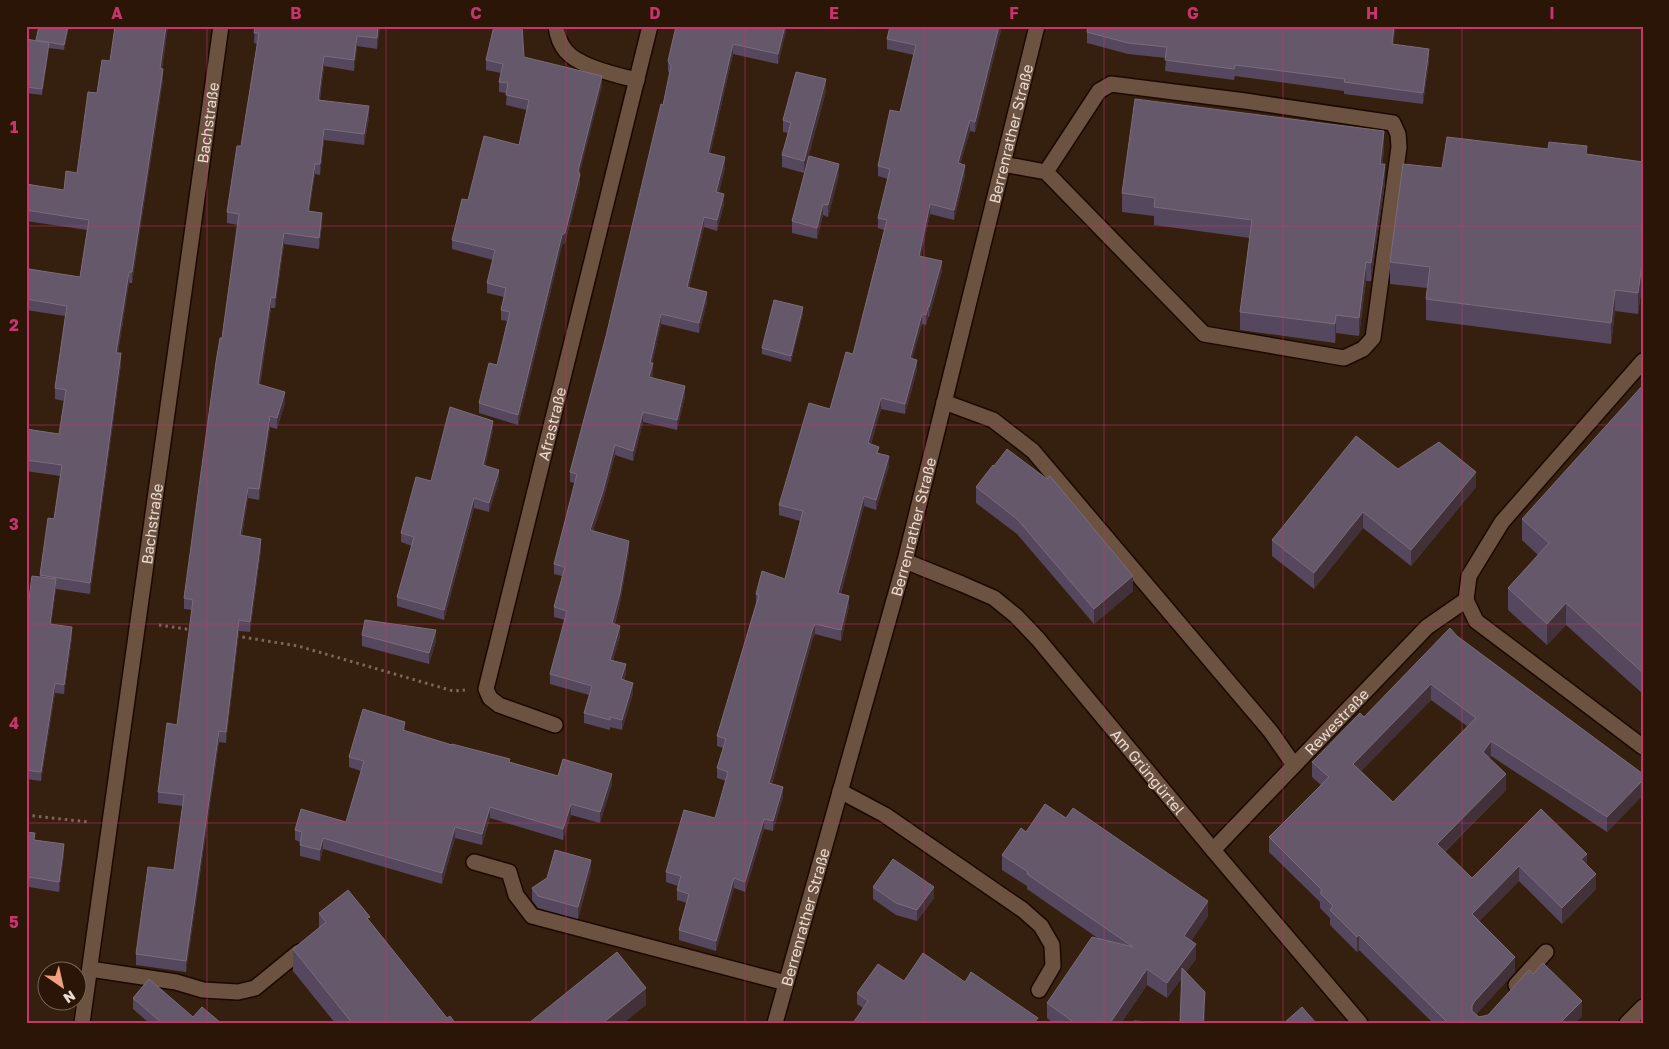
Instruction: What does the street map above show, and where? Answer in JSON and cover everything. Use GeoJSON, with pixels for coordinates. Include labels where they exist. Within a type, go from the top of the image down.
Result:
{"type":"FeatureCollection","features":[{"type":"Feature","properties":{"kind":"street","name":"Bachstraße"},"geometry":{"type":"LineString","coordinates":[[82,1023],[221,26]]}},
{"type":"Feature","properties":{"kind":"street"},"geometry":{"type":"LineString","coordinates":[[556,26],[558,37],[566,52],[578,60],[613,75],[638,80]]}},
{"type":"Feature","properties":{"kind":"street","name":"Afrastraße"},"geometry":{"type":"LineString","coordinates":[[486,688],[650,26]]}},
{"type":"Feature","properties":{"kind":"street","name":"Berrenrather Straße"},"geometry":{"type":"LineString","coordinates":[[775,1023],[905,561],[1037,26]]}},
{"type":"Feature","properties":{"kind":"street"},"geometry":{"type":"LineString","coordinates":[[1003,164],[1046,172],[1204,334],[1344,358],[1363,349],[1373,338],[1399,147],[1398,134],[1393,123],[1244,100],[1111,84],[1096,95],[1046,172]]}},
{"type":"Feature","properties":{"kind":"street"},"geometry":{"type":"LineString","coordinates":[[1643,361],[1502,522],[1469,576],[1466,600],[1476,620],[1643,747]]}},
{"type":"Feature","properties":{"kind":"street"},"geometry":{"type":"LineString","coordinates":[[944,402],[993,420],[1033,451],[1271,732],[1294,766]]}},
{"type":"Feature","properties":{"kind":"street","name":"Am Grüngürtel"},"geometry":{"type":"LineString","coordinates":[[905,561],[994,598],[1016,616],[1038,639],[1360,1023]]}},
{"type":"Feature","properties":{"kind":"street","name":"Rewestraße"},"geometry":{"type":"LineString","coordinates":[[1213,850],[1427,627],[1466,600]]}},
{"type":"Feature","properties":{"kind":"street"},"geometry":{"type":"LineString","coordinates":[[486,688],[490,698],[499,705],[555,725]]}},
{"type":"Feature","properties":{"kind":"street"},"geometry":{"type":"LineString","coordinates":[[840,791],[884,815],[1022,910],[1042,926],[1052,945],[1053,966],[1039,990]]}},
{"type":"Feature","properties":{"kind":"street"},"geometry":{"type":"LineString","coordinates":[[474,862],[509,872],[516,896],[532,916],[786,983]]}},
{"type":"Feature","properties":{"kind":"street"},"geometry":{"type":"LineString","coordinates":[[90,969],[176,982],[203,990],[238,992],[255,988],[299,952]]}},
{"type":"Feature","properties":{"kind":"street"},"geometry":{"type":"LineString","coordinates":[[1507,995],[1546,952]]}},
{"type":"Feature","properties":{"kind":"street"},"geometry":{"type":"LineString","coordinates":[[1627,1023],[1643,1007]]}},
{"type":"Feature","properties":{"kind":"path"},"geometry":{"type":"LineString","coordinates":[[138,621],[195,630]]}},
{"type":"Feature","properties":{"kind":"path"},"geometry":{"type":"LineString","coordinates":[[232,636],[298,646],[453,691],[486,688]]}},
{"type":"Feature","properties":{"kind":"path"},"geometry":{"type":"LineString","coordinates":[[26,815],[109,825]]}},
{"type":"Feature","properties":{"kind":"building"},"geometry":{"type":"Polygon","coordinates":[[[39,26],[68,26],[64,45],[36,40],[39,26]]]}},
{"type":"Feature","properties":{"kind":"building"},"geometry":{"type":"Polygon","coordinates":[[[115,26],[166,26],[160,68],[163,69],[132,272],[129,272],[116,353],[121,353],[90,583],[40,575],[48,518],[54,519],[62,465],[26,460],[26,429],[59,434],[66,390],[55,388],[67,306],[26,299],[29,269],[80,277],[89,220],[26,210],[26,184],[64,190],[66,171],[77,173],[88,92],[97,93],[102,60],[110,61],[115,26]]]}},
{"type":"Feature","properties":{"kind":"building"},"geometry":{"type":"Polygon","coordinates":[[[255,26],[378,26],[377,38],[357,36],[354,60],[324,56],[318,100],[369,106],[364,134],[324,129],[320,164],[315,164],[308,211],[322,213],[319,238],[284,233],[275,298],[271,297],[258,384],[285,392],[277,418],[270,416],[259,489],[248,488],[240,535],[261,539],[250,622],[239,620],[226,732],[219,731],[186,961],[136,954],[148,867],[174,870],[184,795],[158,792],[167,723],[177,725],[193,600],[184,598],[216,362],[220,338],[222,338],[239,214],[227,212],[237,146],[241,146],[259,33],[254,33],[255,26]]]}},
{"type":"Feature","properties":{"kind":"building"},"geometry":{"type":"Polygon","coordinates":[[[494,26],[522,26],[524,57],[602,76],[578,171],[580,174],[565,233],[562,235],[518,415],[479,403],[489,363],[497,365],[510,312],[501,310],[506,288],[487,283],[495,250],[452,240],[462,199],[468,200],[484,136],[519,145],[529,100],[506,95],[508,83],[499,82],[503,64],[486,60],[494,26]]]}},
{"type":"Feature","properties":{"kind":"building"},"geometry":{"type":"Polygon","coordinates":[[[676,26],[785,26],[778,54],[733,44],[708,153],[725,157],[716,192],[724,194],[717,220],[704,217],[687,287],[707,292],[699,323],[661,314],[650,363],[653,363],[649,377],[685,386],[677,420],[643,412],[633,451],[615,445],[590,530],[629,541],[620,593],[612,623],[620,626],[610,660],[626,664],[621,679],[633,683],[622,720],[610,717],[610,720],[584,713],[592,686],[550,674],[567,611],[554,607],[565,567],[554,564],[577,474],[570,472],[606,336],[661,104],[663,105],[671,66],[668,61],[676,26]]]}},
{"type":"Feature","properties":{"kind":"building"},"geometry":{"type":"Polygon","coordinates":[[[890,26],[999,26],[975,122],[970,120],[958,163],[965,165],[954,210],[930,204],[919,256],[942,261],[926,315],[922,314],[910,358],[917,360],[905,404],[881,398],[868,443],[879,447],[877,453],[889,456],[876,500],[864,496],[838,593],[849,596],[841,630],[815,624],[812,631],[769,783],[783,787],[773,821],[764,819],[745,882],[734,878],[716,941],[679,930],[689,894],[677,890],[681,876],[666,872],[684,810],[715,818],[728,772],[717,768],[726,739],[717,736],[759,595],[756,594],[762,571],[785,579],[803,511],[779,505],[809,403],[830,409],[846,352],[853,354],[887,220],[878,218],[890,169],[878,166],[890,110],[900,112],[916,45],[887,39],[890,26]]]}},
{"type":"Feature","properties":{"kind":"building"},"geometry":{"type":"Polygon","coordinates":[[[1088,26],[1394,26],[1392,44],[1429,49],[1423,93],[1344,82],[1345,79],[1235,65],[1234,69],[1165,60],[1167,47],[1128,43],[1087,32],[1088,26]]]}},
{"type":"Feature","properties":{"kind":"building"},"geometry":{"type":"Polygon","coordinates":[[[26,39],[49,43],[42,89],[26,87],[26,39]]]}},
{"type":"Feature","properties":{"kind":"building"},"geometry":{"type":"Polygon","coordinates":[[[796,72],[826,79],[804,161],[782,155],[791,123],[783,120],[796,72]]]}},
{"type":"Feature","properties":{"kind":"building"},"geometry":{"type":"Polygon","coordinates":[[[1135,99],[1384,131],[1380,164],[1385,164],[1371,263],[1366,262],[1359,318],[1336,315],[1335,324],[1240,312],[1252,220],[1154,207],[1155,198],[1122,193],[1135,99]]]}},
{"type":"Feature","properties":{"kind":"building"},"geometry":{"type":"Polygon","coordinates":[[[1447,137],[1548,149],[1549,142],[1587,146],[1586,154],[1643,162],[1643,256],[1638,293],[1615,290],[1611,323],[1426,299],[1430,267],[1390,262],[1403,164],[1442,168],[1447,137]]]}},
{"type":"Feature","properties":{"kind":"building"},"geometry":{"type":"Polygon","coordinates":[[[809,156],[839,164],[828,205],[823,204],[817,228],[792,221],[809,156]]]}},
{"type":"Feature","properties":{"kind":"building"},"geometry":{"type":"Polygon","coordinates":[[[774,300],[803,307],[791,356],[762,348],[774,300]]]}},
{"type":"Feature","properties":{"kind":"building"},"geometry":{"type":"Polygon","coordinates":[[[1643,385],[1643,673],[1566,603],[1547,624],[1508,588],[1549,543],[1522,519],[1643,385]]]}},
{"type":"Feature","properties":{"kind":"building"},"geometry":{"type":"Polygon","coordinates":[[[450,407],[493,421],[483,465],[499,470],[489,503],[474,498],[444,610],[397,597],[414,537],[401,533],[416,477],[431,481],[450,407]]]}},
{"type":"Feature","properties":{"kind":"building"},"geometry":{"type":"Polygon","coordinates":[[[1356,436],[1398,469],[1439,442],[1476,472],[1411,550],[1363,512],[1314,573],[1272,540],[1356,436]]]}},
{"type":"Feature","properties":{"kind":"building"},"geometry":{"type":"Polygon","coordinates":[[[1007,449],[1047,479],[1050,476],[1133,576],[1094,609],[1017,519],[976,487],[1007,449]]]}},
{"type":"Feature","properties":{"kind":"building"},"geometry":{"type":"Polygon","coordinates":[[[32,576],[56,579],[50,624],[72,627],[64,685],[55,683],[41,772],[26,770],[26,621],[32,576]]]}},
{"type":"Feature","properties":{"kind":"building"},"geometry":{"type":"Polygon","coordinates":[[[365,620],[436,630],[429,653],[362,635],[365,620]]]}},
{"type":"Feature","properties":{"kind":"building"},"geometry":{"type":"Polygon","coordinates":[[[1450,628],[1457,636],[1643,774],[1643,780],[1607,817],[1491,741],[1483,752],[1506,774],[1437,844],[1472,878],[1541,809],[1587,854],[1581,859],[1596,874],[1562,908],[1519,866],[1472,914],[1515,957],[1474,1002],[1472,1011],[1479,1017],[1488,1015],[1529,970],[1533,974],[1543,963],[1582,1001],[1560,1023],[1448,1023],[1359,935],[1357,937],[1330,910],[1333,906],[1320,893],[1322,890],[1269,837],[1329,777],[1312,762],[1360,713],[1364,717],[1450,628]],[[1431,684],[1353,764],[1393,802],[1476,718],[1431,684]]]}},
{"type":"Feature","properties":{"kind":"building"},"geometry":{"type":"Polygon","coordinates":[[[363,709],[405,722],[403,730],[452,745],[510,759],[509,762],[558,776],[563,759],[612,774],[600,812],[571,804],[563,829],[490,807],[482,834],[455,827],[442,873],[323,838],[320,850],[300,845],[302,832],[295,830],[301,809],[346,822],[364,761],[349,757],[363,709]]]}},
{"type":"Feature","properties":{"kind":"building"},"geometry":{"type":"Polygon","coordinates":[[[1045,804],[1066,818],[1073,808],[1208,901],[1184,936],[1196,944],[1167,983],[1147,969],[1110,1023],[1075,1023],[1047,1003],[1092,937],[1133,947],[1002,855],[1021,828],[1026,832],[1045,804]]]}},
{"type":"Feature","properties":{"kind":"building"},"geometry":{"type":"Polygon","coordinates":[[[26,832],[35,833],[34,840],[64,844],[59,882],[29,877],[26,895],[26,832]]]}},
{"type":"Feature","properties":{"kind":"building"},"geometry":{"type":"Polygon","coordinates":[[[555,850],[591,860],[578,907],[538,896],[532,888],[547,878],[555,850]]]}},
{"type":"Feature","properties":{"kind":"building"},"geometry":{"type":"Polygon","coordinates":[[[893,859],[934,887],[917,910],[896,903],[873,887],[893,859]]]}},
{"type":"Feature","properties":{"kind":"building"},"geometry":{"type":"Polygon","coordinates":[[[348,890],[370,917],[367,918],[447,1018],[450,1016],[455,1023],[352,1023],[293,949],[326,922],[319,913],[348,890]]]}},
{"type":"Feature","properties":{"kind":"building"},"geometry":{"type":"Polygon","coordinates":[[[617,952],[646,988],[603,1023],[529,1023],[617,952]]]}},
{"type":"Feature","properties":{"kind":"building"},"geometry":{"type":"Polygon","coordinates":[[[923,953],[965,982],[971,972],[1038,1018],[1034,1023],[853,1023],[868,1001],[857,993],[878,964],[904,981],[923,953]]]}},
{"type":"Feature","properties":{"kind":"building"},"geometry":{"type":"Polygon","coordinates":[[[1182,968],[1205,992],[1203,1023],[1180,1023],[1182,968]]]}},
{"type":"Feature","properties":{"kind":"building"},"geometry":{"type":"Polygon","coordinates":[[[149,979],[193,1017],[202,1007],[221,1023],[162,1023],[133,998],[149,979]]]}},
{"type":"Feature","properties":{"kind":"building"},"geometry":{"type":"Polygon","coordinates":[[[1302,1007],[1316,1023],[1284,1023],[1302,1007]]]}},
{"type":"Feature","properties":{"kind":"building"},"geometry":{"type":"Polygon","coordinates":[[[1134,1021],[1165,1023],[1134,1023],[1134,1021]]]}}]}
